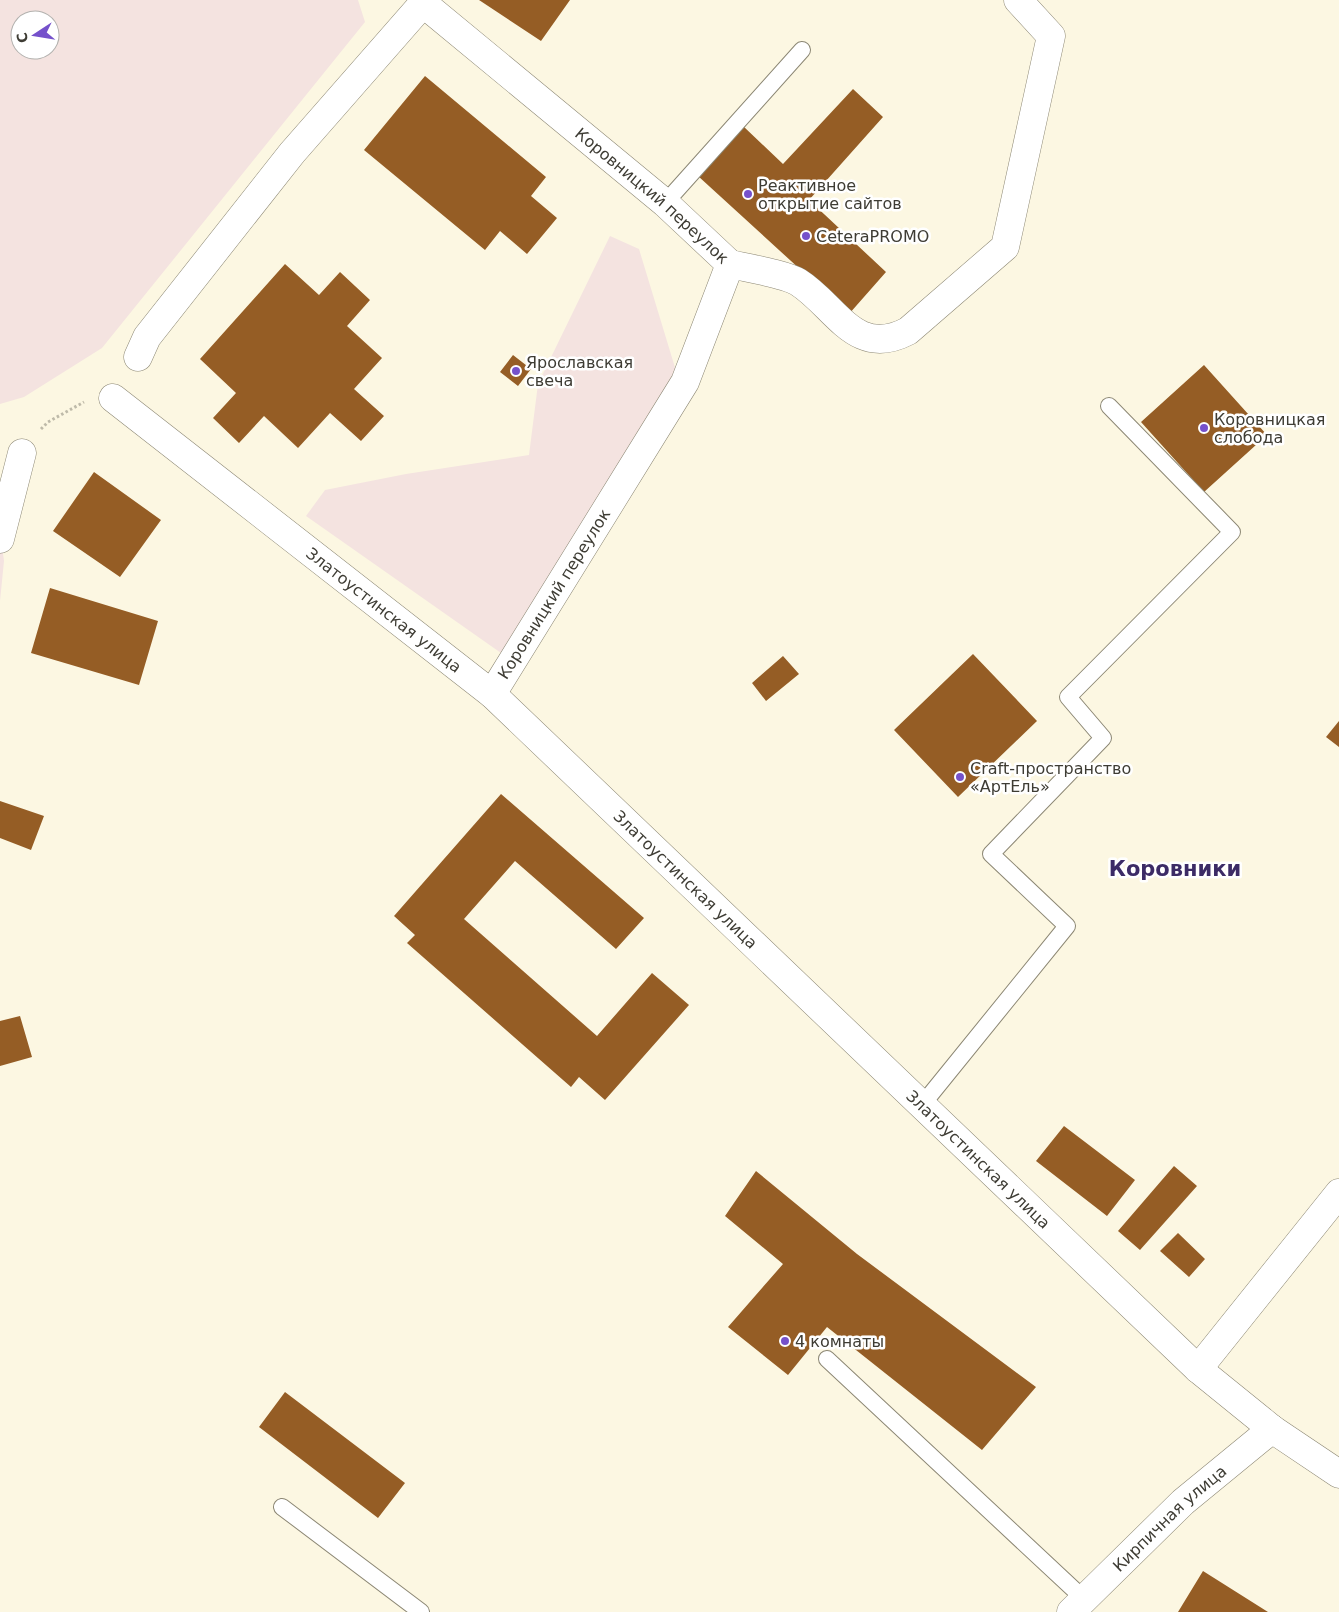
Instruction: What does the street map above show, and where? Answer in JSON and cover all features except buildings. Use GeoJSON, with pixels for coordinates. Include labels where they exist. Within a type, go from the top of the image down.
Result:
{"type":"FeatureCollection","features":[{"type":"Feature","properties":{"kind":"street"},"geometry":{"type":"LineString","coordinates":[[730,264],[797,282],[853,330],[867,338],[880,340],[895,338],[908,331],[1004,247],[1050,36],[1018,0]]}},
{"type":"Feature","properties":{"kind":"street"},"geometry":{"type":"LineString","coordinates":[[138,357],[147,337],[292,153],[425,2]]}},
{"type":"Feature","properties":{"kind":"street","name":"Коровницкий переулок"},"geometry":{"type":"LineString","coordinates":[[425,2],[665,203],[730,264],[685,382],[492,694]]}},
{"type":"Feature","properties":{"kind":"street","name":"Златоустинская улица"},"geometry":{"type":"LineString","coordinates":[[113,398],[492,694],[1198,1369],[1272,1429],[1339,1474]]}},
{"type":"Feature","properties":{"kind":"street"},"geometry":{"type":"LineString","coordinates":[[0,539],[22,454]]}},
{"type":"Feature","properties":{"kind":"street"},"geometry":{"type":"LineString","coordinates":[[1198,1369],[1339,1193]]}},
{"type":"Feature","properties":{"kind":"street","name":"Кирпичная улица"},"geometry":{"type":"LineString","coordinates":[[1077,1605],[1182,1502],[1272,1429]]}},
{"type":"Feature","properties":{"kind":"lane"},"geometry":{"type":"LineString","coordinates":[[665,203],[802,50]]}},
{"type":"Feature","properties":{"kind":"lane"},"geometry":{"type":"LineString","coordinates":[[922,1105],[1067,926],[991,854],[1103,738],[1068,697],[1232,532],[1109,406]]}},
{"type":"Feature","properties":{"kind":"lane"},"geometry":{"type":"LineString","coordinates":[[827,1359],[1077,1605]]}},
{"type":"Feature","properties":{"kind":"lane"},"geometry":{"type":"LineString","coordinates":[[282,1507],[421,1612]]}},
{"type":"Feature","properties":{"kind":"path"},"geometry":{"type":"LineString","coordinates":[[22,454],[48,422],[93,397],[113,398]]}},
{"type":"Feature","properties":{"kind":"shaded area"},"geometry":{"type":"Polygon","coordinates":[[[0,0],[358,0],[365,22],[102,348],[24,397],[0,404],[0,0]]]}},
{"type":"Feature","properties":{"kind":"shaded area"},"geometry":{"type":"Polygon","coordinates":[[[610,236],[639,249],[680,384],[501,653],[306,516],[325,490],[406,474],[529,455],[538,384],[610,236]]]}},
{"type":"Feature","properties":{"kind":"shaded area"},"geometry":{"type":"Polygon","coordinates":[[[0,531],[4,561],[0,601],[0,531]]]}},
{"type":"Feature","properties":{"kind":"place","name":"Реактивное открытие сайтов"},"geometry":{"type":"Point","coordinates":[748,194]}},
{"type":"Feature","properties":{"kind":"place","name":"CeteraPROMO"},"geometry":{"type":"Point","coordinates":[806,236]}},
{"type":"Feature","properties":{"kind":"place","name":"Ярославская свеча"},"geometry":{"type":"Point","coordinates":[516,371]}},
{"type":"Feature","properties":{"kind":"place","name":"Коровницкая слобода"},"geometry":{"type":"Point","coordinates":[1204,428]}},
{"type":"Feature","properties":{"kind":"place","name":"Craft-пространство «АртЕль»"},"geometry":{"type":"Point","coordinates":[960,777]}},
{"type":"Feature","properties":{"kind":"place","name":"4 комнаты"},"geometry":{"type":"Point","coordinates":[785,1341]}},
{"type":"Feature","properties":{"kind":"district","name":"Коровники"},"geometry":{"type":"Point","coordinates":[1175,869]}}]}
